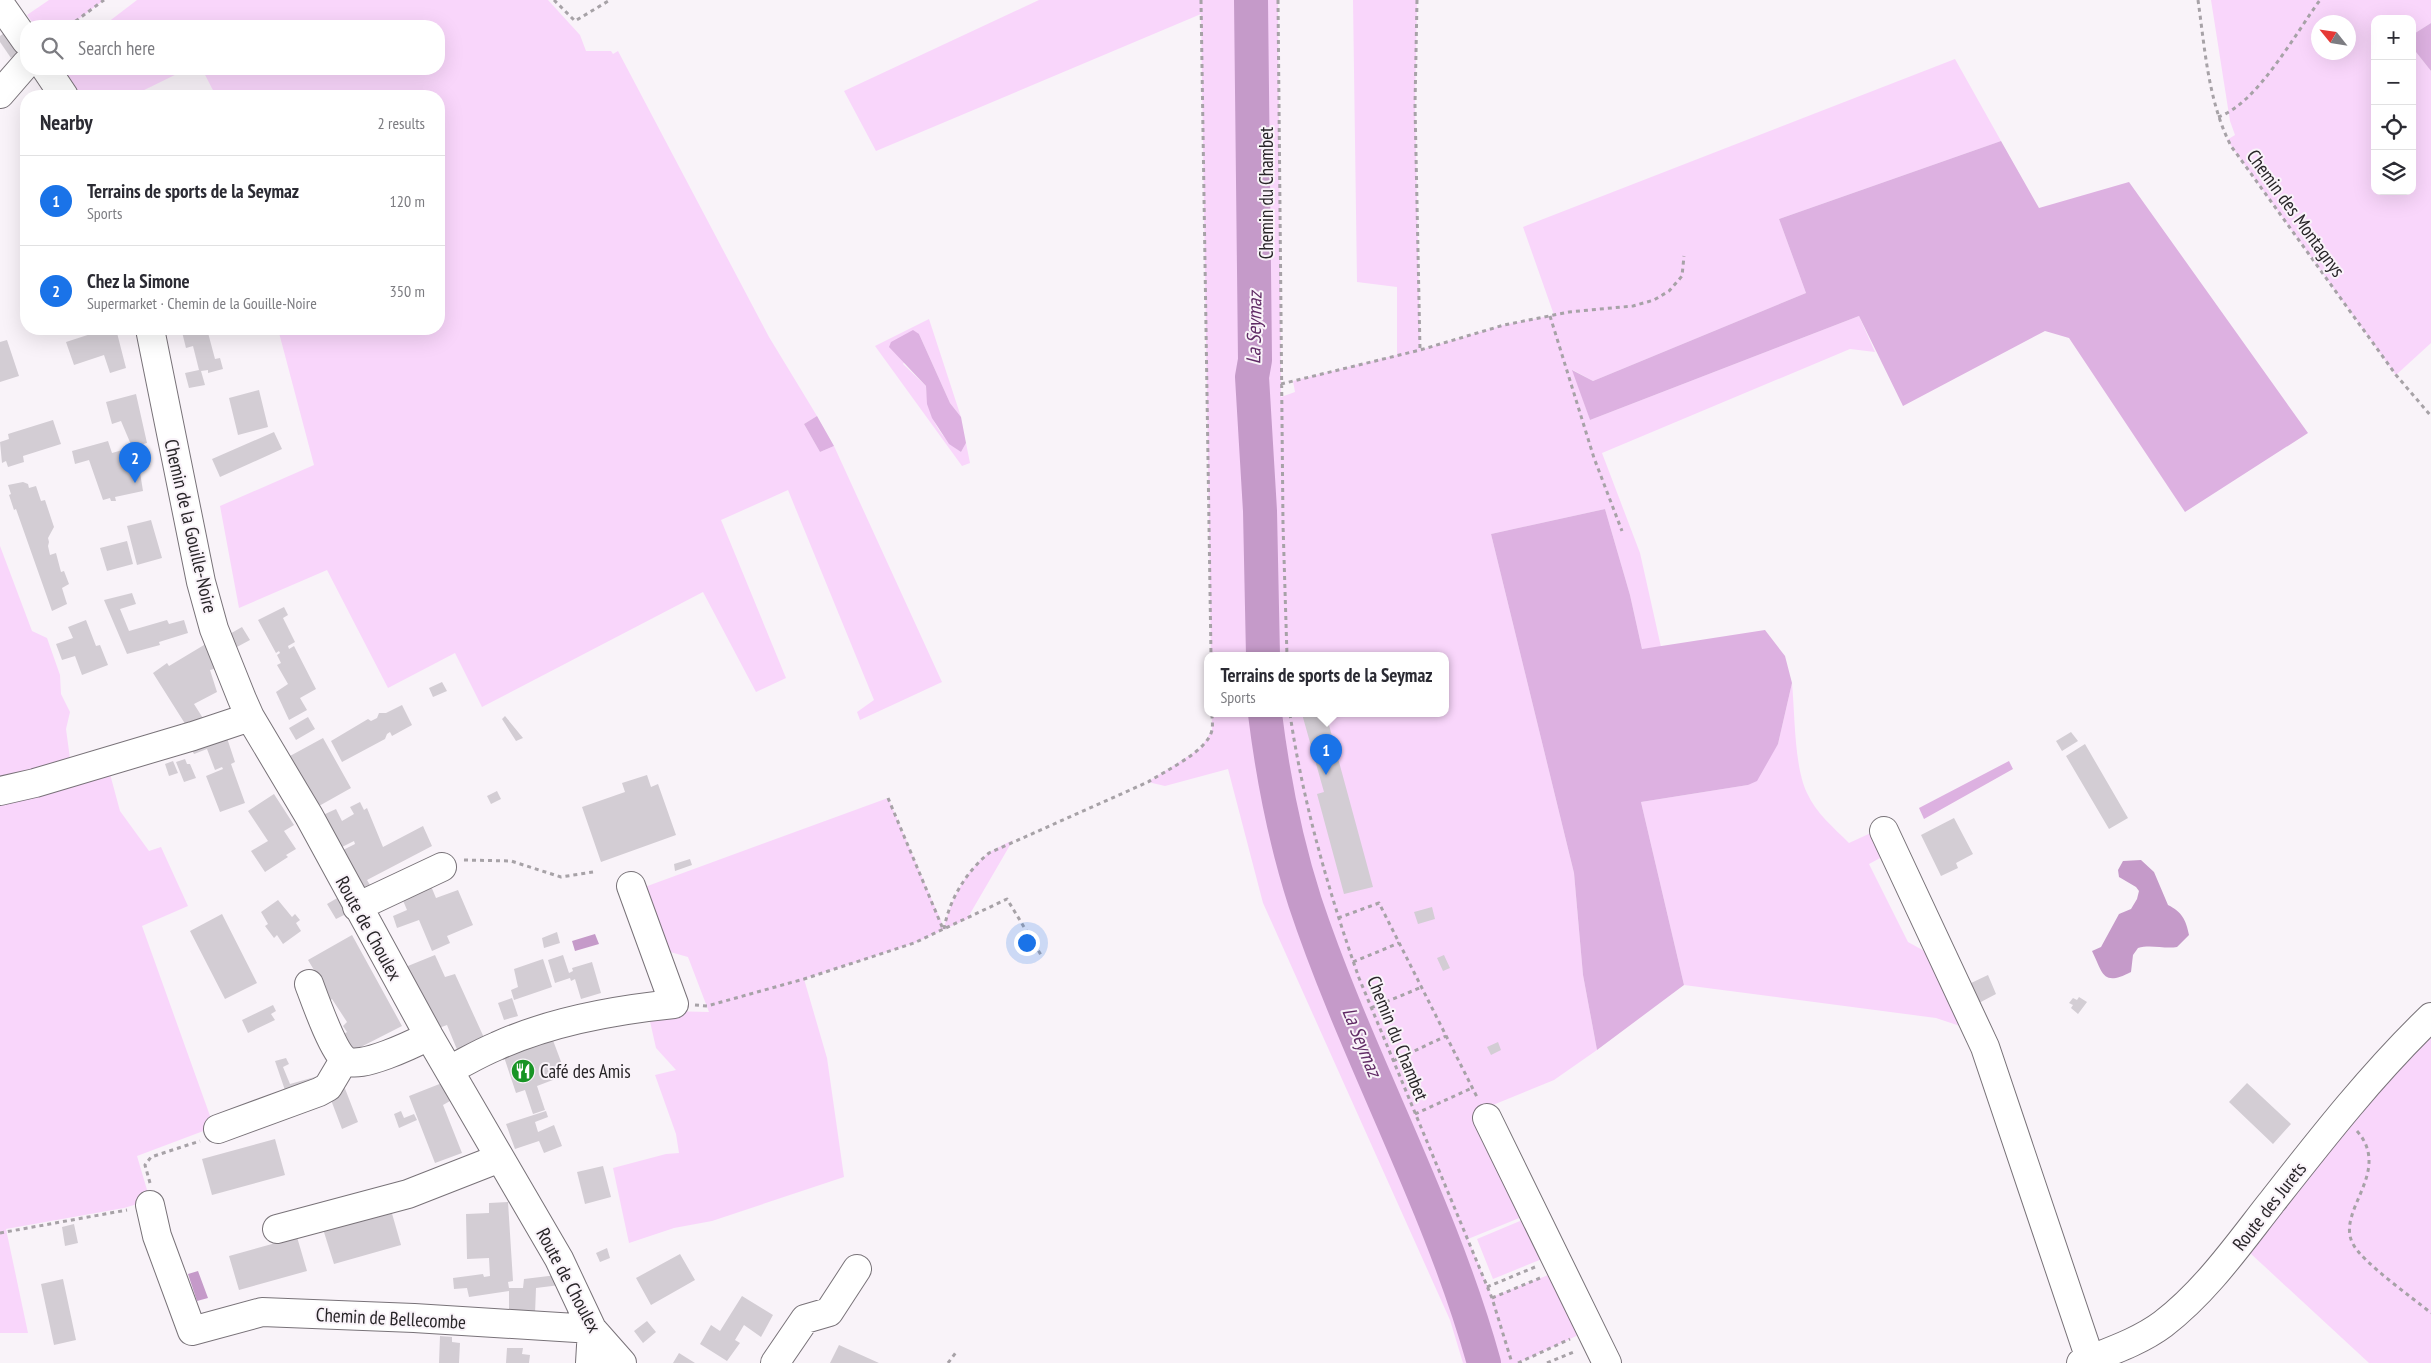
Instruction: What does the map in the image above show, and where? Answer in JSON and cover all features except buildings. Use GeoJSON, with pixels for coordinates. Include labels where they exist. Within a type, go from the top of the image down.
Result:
{"type":"FeatureCollection","features":[{"type":"Feature","properties":{"kind":"street"},"geometry":{"type":"LineString","coordinates":[[0,4],[20,32]]}},
{"type":"Feature","properties":{"kind":"street"},"geometry":{"type":"LineString","coordinates":[[0,94],[20,71]]}},
{"type":"Feature","properties":{"kind":"street"},"geometry":{"type":"LineString","coordinates":[[50,75],[60,90]]}},
{"type":"Feature","properties":{"kind":"street","name":"Chemin de la Gouille-Noire"},"geometry":{"type":"LineString","coordinates":[[151,335],[201,582],[214,629],[250,717]]}},
{"type":"Feature","properties":{"kind":"street"},"geometry":{"type":"LineString","coordinates":[[0,791],[44,780],[250,717]]}},
{"type":"Feature","properties":{"kind":"street","name":"Route de Choulex"},"geometry":{"type":"LineString","coordinates":[[250,717],[309,816],[429,1036],[560,1259],[592,1329],[622,1363]]}},
{"type":"Feature","properties":{"kind":"street"},"geometry":{"type":"LineString","coordinates":[[1884,830],[1985,1047],[2086,1361]]}},
{"type":"Feature","properties":{"kind":"street"},"geometry":{"type":"LineString","coordinates":[[357,907],[442,867]]}},
{"type":"Feature","properties":{"kind":"street"},"geometry":{"type":"LineString","coordinates":[[449,1070],[497,1046],[558,1025],[625,1009],[674,1004],[631,886]]}},
{"type":"Feature","properties":{"kind":"street"},"geometry":{"type":"LineString","coordinates":[[309,984],[333,1040],[344,1060],[349,1062],[370,1060],[400,1050],[429,1036]]}},
{"type":"Feature","properties":{"kind":"street","name":"Route des Jurets"},"geometry":{"type":"LineString","coordinates":[[2086,1361],[2138,1338],[2161,1325],[2183,1307],[2222,1264],[2340,1116],[2390,1057],[2431,1016]]}},
{"type":"Feature","properties":{"kind":"street"},"geometry":{"type":"LineString","coordinates":[[218,1129],[319,1092],[328,1087],[344,1060]]}},
{"type":"Feature","properties":{"kind":"street"},"geometry":{"type":"LineString","coordinates":[[1487,1118],[1598,1345]]}},
{"type":"Feature","properties":{"kind":"street"},"geometry":{"type":"LineString","coordinates":[[277,1229],[408,1194],[500,1158]]}},
{"type":"Feature","properties":{"kind":"street","name":"Chemin de Bellecombe"},"geometry":{"type":"LineString","coordinates":[[150,1206],[157,1236],[192,1331],[262,1312],[414,1318],[592,1329]]}},
{"type":"Feature","properties":{"kind":"street"},"geometry":{"type":"LineString","coordinates":[[775,1363],[805,1319],[828,1312],[857,1269]]}},
{"type":"Feature","properties":{"kind":"street"},"geometry":{"type":"LineString","coordinates":[[590,1363],[592,1329]]}},
{"type":"Feature","properties":{"kind":"path"},"geometry":{"type":"LineString","coordinates":[[77,20],[104,0]]}},
{"type":"Feature","properties":{"kind":"path"},"geometry":{"type":"LineString","coordinates":[[554,0],[575,21],[610,0]]}},
{"type":"Feature","properties":{"kind":"path"},"geometry":{"type":"LineString","coordinates":[[1201,0],[1211,652]]}},
{"type":"Feature","properties":{"kind":"path","name":"Chemin du Chambet"},"geometry":{"type":"LineString","coordinates":[[1278,0],[1281,384],[1287,652]]}},
{"type":"Feature","properties":{"kind":"path"},"geometry":{"type":"LineString","coordinates":[[1417,0],[1416,105],[1420,350]]}},
{"type":"Feature","properties":{"kind":"path","name":"Chemin des Montagnys"},"geometry":{"type":"LineString","coordinates":[[2198,0],[2218,117],[2231,146],[2396,375],[2431,416]]}},
{"type":"Feature","properties":{"kind":"path"},"geometry":{"type":"LineString","coordinates":[[2218,117],[2229,113],[2248,98],[2320,0]]}},
{"type":"Feature","properties":{"kind":"path"},"geometry":{"type":"LineString","coordinates":[[1281,384],[1420,350],[1504,325],[1550,316],[1633,306],[1662,296],[1682,276],[1684,256]]}},
{"type":"Feature","properties":{"kind":"path"},"geometry":{"type":"LineString","coordinates":[[1550,316],[1594,458],[1622,531]]}},
{"type":"Feature","properties":{"kind":"path"},"geometry":{"type":"LineString","coordinates":[[944,929],[952,900],[978,862],[989,853],[1160,775],[1201,748],[1212,730],[1212,717]]}},
{"type":"Feature","properties":{"kind":"path","name":"Chemin du Chambet"},"geometry":{"type":"LineString","coordinates":[[1290,717],[1297,758],[1338,918],[1353,962],[1492,1298],[1512,1363]]}},
{"type":"Feature","properties":{"kind":"path"},"geometry":{"type":"LineString","coordinates":[[888,798],[944,929]]}},
{"type":"Feature","properties":{"kind":"path"},"geometry":{"type":"LineString","coordinates":[[442,867],[466,860],[500,859],[561,877],[593,872]]}},
{"type":"Feature","properties":{"kind":"path"},"geometry":{"type":"LineString","coordinates":[[674,1004],[707,1006],[804,979],[914,943],[1007,899],[1041,955]]}},
{"type":"Feature","properties":{"kind":"path"},"geometry":{"type":"LineString","coordinates":[[1338,918],[1379,903],[1487,1118]]}},
{"type":"Feature","properties":{"kind":"path"},"geometry":{"type":"LineString","coordinates":[[1353,962],[1400,943]]}},
{"type":"Feature","properties":{"kind":"path"},"geometry":{"type":"LineString","coordinates":[[1371,1008],[1422,987]]}},
{"type":"Feature","properties":{"kind":"path"},"geometry":{"type":"LineString","coordinates":[[1393,1061],[1446,1036]]}},
{"type":"Feature","properties":{"kind":"path"},"geometry":{"type":"LineString","coordinates":[[1415,1114],[1472,1088]]}},
{"type":"Feature","properties":{"kind":"path"},"geometry":{"type":"LineString","coordinates":[[2340,1116],[2357,1130],[2368,1148],[2369,1166],[2367,1176],[2350,1220],[2349,1232],[2353,1244],[2358,1253],[2431,1313]]}},
{"type":"Feature","properties":{"kind":"path"},"geometry":{"type":"LineString","coordinates":[[0,1232],[156,1204],[145,1165],[147,1161],[151,1157],[220,1134],[218,1129]]}},
{"type":"Feature","properties":{"kind":"path"},"geometry":{"type":"LineString","coordinates":[[1487,1286],[1559,1264]]}},
{"type":"Feature","properties":{"kind":"path"},"geometry":{"type":"LineString","coordinates":[[1492,1298],[1559,1264]]}},
{"type":"Feature","properties":{"kind":"path"},"geometry":{"type":"LineString","coordinates":[[1518,1363],[1598,1345]]}},
{"type":"Feature","properties":{"kind":"path"},"geometry":{"type":"LineString","coordinates":[[1546,1363],[1598,1345]]}},
{"type":"Feature","properties":{"kind":"path"},"geometry":{"type":"LineString","coordinates":[[948,1363],[957,1352]]}},
{"type":"Feature","properties":{"kind":"shaded area"},"geometry":{"type":"Polygon","coordinates":[[[49,0],[104,0],[77,20],[31,20],[27,15],[49,0]]]}},
{"type":"Feature","properties":{"kind":"shaded area"},"geometry":{"type":"Polygon","coordinates":[[[137,0],[548,0],[580,35],[586,51],[611,51],[613,54],[618,51],[769,337],[817,416],[804,424],[820,452],[834,446],[942,682],[860,720],[857,712],[874,700],[788,490],[721,520],[786,678],[756,692],[703,592],[482,707],[455,653],[388,688],[327,570],[239,608],[220,506],[314,465],[280,335],[445,335],[445,90],[213,90],[205,75],[445,75],[445,20],[111,20],[137,0]]]}},
{"type":"Feature","properties":{"kind":"shaded area"},"geometry":{"type":"Polygon","coordinates":[[[1039,0],[1278,0],[1281,397],[1295,392],[1293,381],[1397,355],[1397,287],[1357,282],[1353,0],[1417,0],[1415,105],[1420,350],[1504,325],[1554,315],[1523,227],[1955,59],[2001,141],[1779,219],[1806,293],[1593,381],[1573,370],[1590,420],[1859,316],[1875,352],[1850,349],[1602,453],[1640,553],[1661,647],[1642,649],[1630,595],[1605,509],[1491,534],[1574,873],[1583,975],[1597,1050],[1554,1080],[1488,1107],[1539,1210],[1468,1239],[1492,1297],[1556,1272],[1585,1332],[1518,1363],[1463,1363],[1450,1320],[1263,903],[1228,769],[1165,786],[1148,782],[1201,748],[1212,730],[1212,717],[1449,717],[1449,652],[1211,652],[1201,14],[876,151],[844,91],[1039,0]]]}},
{"type":"Feature","properties":{"kind":"shaded area"},"geometry":{"type":"Polygon","coordinates":[[[2211,0],[2431,0],[2431,23],[2416,32],[2416,15],[2371,15],[2371,195],[2416,195],[2416,52],[2431,71],[2431,343],[2396,375],[2227,140],[2235,135],[2230,121],[2211,0]]]}},
{"type":"Feature","properties":{"kind":"shaded area"},"geometry":{"type":"Polygon","coordinates":[[[2431,23],[2431,71],[2416,52],[2416,32],[2431,23]]]}},
{"type":"Feature","properties":{"kind":"shaded area"},"geometry":{"type":"Polygon","coordinates":[[[62,75],[175,75],[144,90],[71,90],[62,75]]]}},
{"type":"Feature","properties":{"kind":"shaded area"},"geometry":{"type":"Polygon","coordinates":[[[2001,141],[2039,208],[2129,182],[2308,433],[2185,512],[2069,338],[2045,331],[1903,406],[1859,316],[1590,420],[1572,370],[1593,381],[1806,293],[1779,219],[2001,141]]]}},
{"type":"Feature","properties":{"kind":"shaded area"},"geometry":{"type":"Polygon","coordinates":[[[929,319],[961,417],[950,403],[919,334],[903,364],[926,386],[929,406],[935,424],[946,439],[961,452],[966,443],[970,463],[962,466],[875,346],[929,319]]]}},
{"type":"Feature","properties":{"kind":"shaded area"},"geometry":{"type":"Polygon","coordinates":[[[913,330],[919,334],[950,403],[961,417],[966,443],[961,452],[949,444],[932,418],[927,404],[926,386],[889,347],[891,342],[913,330]]]}},
{"type":"Feature","properties":{"kind":"shaded area"},"geometry":{"type":"Polygon","coordinates":[[[817,416],[834,446],[820,452],[804,424],[817,416]]]}},
{"type":"Feature","properties":{"kind":"shaded area"},"geometry":{"type":"Polygon","coordinates":[[[1605,509],[1630,595],[1642,649],[1765,630],[1785,656],[1792,683],[1778,744],[1757,781],[1748,785],[1641,802],[1684,985],[1597,1050],[1583,975],[1574,873],[1491,534],[1605,509]]]}},
{"type":"Feature","properties":{"kind":"shaded area"},"geometry":{"type":"Polygon","coordinates":[[[0,546],[32,631],[47,638],[60,675],[61,694],[70,712],[66,729],[71,766],[0,784],[0,546]]]}},
{"type":"Feature","properties":{"kind":"shaded area"},"geometry":{"type":"Polygon","coordinates":[[[1792,683],[1797,755],[1807,793],[1820,814],[1849,843],[1873,832],[1882,857],[1869,864],[1908,942],[1928,953],[1963,1027],[1936,1018],[1684,985],[1641,802],[1748,785],[1778,744],[1792,683]]]}},
{"type":"Feature","properties":{"kind":"shaded area"},"geometry":{"type":"Polygon","coordinates":[[[2009,761],[2013,769],[1924,819],[1919,808],[2009,761]]]}},
{"type":"Feature","properties":{"kind":"shaded area"},"geometry":{"type":"Polygon","coordinates":[[[110,774],[120,811],[149,851],[161,847],[188,906],[142,926],[214,1127],[137,1156],[150,1200],[124,1208],[6,1229],[28,1333],[0,1333],[0,800],[110,774]]]}},
{"type":"Feature","properties":{"kind":"shaded area"},"geometry":{"type":"Polygon","coordinates":[[[888,798],[944,928],[950,908],[960,887],[973,868],[989,853],[1013,840],[967,919],[914,943],[804,979],[827,1058],[844,1177],[712,1221],[674,1228],[629,1243],[613,1168],[666,1154],[679,1153],[676,1134],[655,1075],[676,1070],[656,1048],[649,1017],[667,1011],[709,1012],[688,957],[660,949],[642,888],[888,798]]]}},
{"type":"Feature","properties":{"kind":"shaded area"},"geometry":{"type":"Polygon","coordinates":[[[2141,860],[2154,872],[2168,905],[2183,917],[2189,935],[2177,947],[2147,946],[2138,948],[2133,955],[2131,972],[2109,978],[2102,971],[2092,951],[2101,947],[2119,914],[2131,909],[2137,899],[2139,891],[2136,887],[2119,877],[2118,870],[2123,861],[2141,860]]]}},
{"type":"Feature","properties":{"kind":"shaded area"},"geometry":{"type":"Polygon","coordinates":[[[595,934],[599,944],[575,951],[572,941],[595,934]]]}},
{"type":"Feature","properties":{"kind":"shaded area"},"geometry":{"type":"Polygon","coordinates":[[[2431,1032],[2431,1363],[2369,1363],[2250,1253],[2337,1138],[2431,1032]]]}},
{"type":"Feature","properties":{"kind":"shaded area"},"geometry":{"type":"Polygon","coordinates":[[[1527,1218],[1547,1257],[1493,1279],[1477,1239],[1527,1218]]]}},
{"type":"Feature","properties":{"kind":"shaded area"},"geometry":{"type":"Polygon","coordinates":[[[198,1271],[208,1298],[197,1301],[188,1274],[198,1271]]]}},
{"type":"Feature","properties":{"kind":"waterway","name":"La Seymaz"},"geometry":{"type":"LineString","coordinates":[[1251,0],[1255,360],[1252,377],[1260,511],[1263,652]]}},
{"type":"Feature","properties":{"kind":"waterway","name":"La Seymaz"},"geometry":{"type":"LineString","coordinates":[[1265,717],[1280,809],[1305,902],[1349,1017],[1445,1246],[1466,1304],[1484,1363]]}},
{"type":"Feature","properties":{"kind":"place","name":"Chez la Simone"},"geometry":{"type":"Point","coordinates":[135,483]}},
{"type":"Feature","properties":{"kind":"place","name":"Terrains de sports de la Seymaz"},"geometry":{"type":"Point","coordinates":[1326,775]}},
{"type":"Feature","properties":{"kind":"place","name":"Café des Amis"},"geometry":{"type":"Point","coordinates":[523,1071]}}]}
